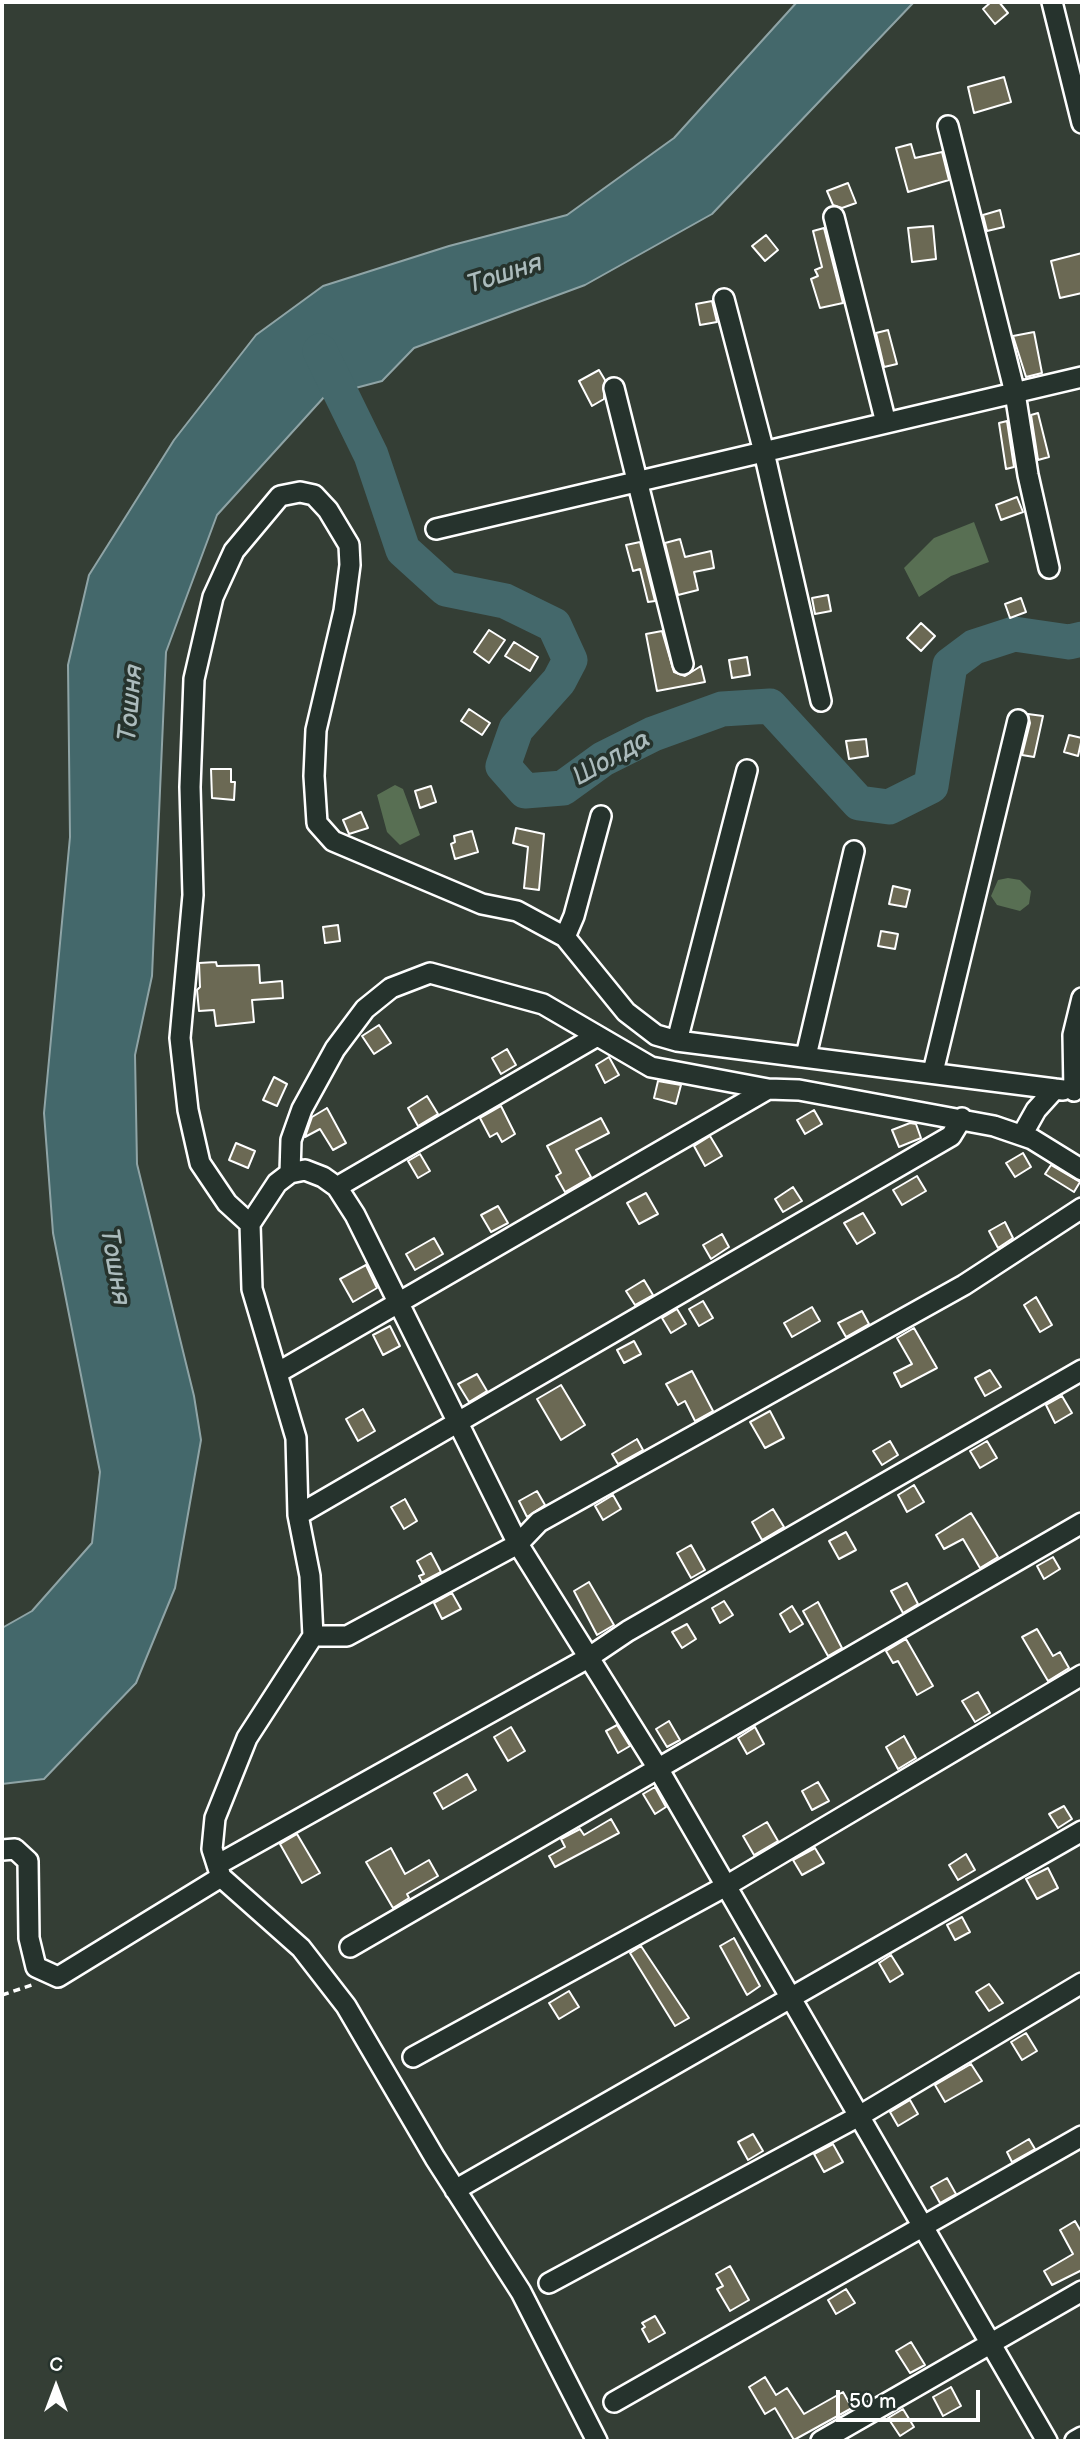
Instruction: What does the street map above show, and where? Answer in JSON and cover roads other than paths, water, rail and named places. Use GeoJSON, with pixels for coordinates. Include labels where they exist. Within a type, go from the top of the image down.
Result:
{"type":"FeatureCollection","features":[{"type":"Feature","properties":{"kind":"street"},"geometry":{"type":"LineString","coordinates":[[1052,2],[1082,124]]}},
{"type":"Feature","properties":{"kind":"street"},"geometry":{"type":"LineString","coordinates":[[948,126],[1015,393],[1028,475],[1049,568]]}},
{"type":"Feature","properties":{"kind":"street"},"geometry":{"type":"LineString","coordinates":[[834,217],[886,423]]}},
{"type":"Feature","properties":{"kind":"street"},"geometry":{"type":"LineString","coordinates":[[724,299],[764,452],[821,701]]}},
{"type":"Feature","properties":{"kind":"street"},"geometry":{"type":"LineString","coordinates":[[436,528],[1082,377]]}},
{"type":"Feature","properties":{"kind":"street"},"geometry":{"type":"LineString","coordinates":[[614,388],[683,664]]}},
{"type":"Feature","properties":{"kind":"street"},"geometry":{"type":"LineString","coordinates":[[250,1224],[227,1203],[200,1163],[185,1086],[180,1038],[193,895],[190,787],[194,679],[213,597],[234,551],[280,496],[300,492],[314,495],[328,510],[349,545],[351,565],[344,611],[316,730],[314,776],[317,823],[333,841],[482,904],[517,911],[565,937],[626,1012],[656,1035],[677,1041],[1070,1091]]}},
{"type":"Feature","properties":{"kind":"street"},"geometry":{"type":"LineString","coordinates":[[933,1072],[1018,720]]}},
{"type":"Feature","properties":{"kind":"street"},"geometry":{"type":"LineString","coordinates":[[677,1041],[747,770]]}},
{"type":"Feature","properties":{"kind":"street"},"geometry":{"type":"LineString","coordinates":[[565,937],[574,916],[601,816]]}},
{"type":"Feature","properties":{"kind":"street"},"geometry":{"type":"LineString","coordinates":[[806,1056],[854,851]]}},
{"type":"Feature","properties":{"kind":"street"},"geometry":{"type":"LineString","coordinates":[[290,1173],[292,1140],[302,1110],[335,1049],[365,1009],[391,988],[430,974],[543,1004],[651,1068],[768,1089],[799,1090],[962,1118],[1022,1135],[1082,1170]]}},
{"type":"Feature","properties":{"kind":"street"},"geometry":{"type":"LineString","coordinates":[[1070,1091],[1073,1035],[1082,998]]}},
{"type":"Feature","properties":{"kind":"street"},"geometry":{"type":"LineString","coordinates":[[337,1187],[597,1036]]}},
{"type":"Feature","properties":{"kind":"street"},"geometry":{"type":"LineString","coordinates":[[277,1373],[768,1089]]}},
{"type":"Feature","properties":{"kind":"street"},"geometry":{"type":"LineString","coordinates":[[1022,1135],[1035,1110],[1070,1091]]}},
{"type":"Feature","properties":{"kind":"street"},"geometry":{"type":"LineString","coordinates":[[298,1515],[951,1136],[962,1118]]}},
{"type":"Feature","properties":{"kind":"street"},"geometry":{"type":"LineString","coordinates":[[597,2441],[522,2292],[455,2190],[346,2006],[301,1948],[219,1871],[212,1849],[215,1818],[247,1738],[313,1636],[310,1576],[298,1515],[296,1438],[252,1289],[250,1224],[277,1183],[290,1173],[305,1170],[323,1177],[337,1187],[355,1215],[518,1544],[659,1770],[861,2115],[1047,2441]]}},
{"type":"Feature","properties":{"kind":"street"},"geometry":{"type":"LineString","coordinates":[[313,1636],[347,1636],[518,1544],[539,1522],[964,1285],[1082,1208]]}},
{"type":"Feature","properties":{"kind":"street"},"geometry":{"type":"LineString","coordinates":[[2,1850],[15,1849],[28,1861],[29,1938],[36,1967],[58,1978],[219,1871],[588,1658],[628,1631],[1082,1370]]}},
{"type":"Feature","properties":{"kind":"street"},"geometry":{"type":"LineString","coordinates":[[350,1947],[1082,1523]]}},
{"type":"Feature","properties":{"kind":"street"},"geometry":{"type":"LineString","coordinates":[[413,2057],[726,1886],[1082,1675]]}},
{"type":"Feature","properties":{"kind":"street"},"geometry":{"type":"LineString","coordinates":[[455,2190],[1082,1832]]}},
{"type":"Feature","properties":{"kind":"street"},"geometry":{"type":"LineString","coordinates":[[549,2283],[861,2115],[1082,1983]]}},
{"type":"Feature","properties":{"kind":"street"},"geometry":{"type":"LineString","coordinates":[[614,2402],[925,2228],[1082,2136]]}},
{"type":"Feature","properties":{"kind":"street"},"geometry":{"type":"LineString","coordinates":[[821,2441],[1082,2291]]}},
{"type":"Feature","properties":{"kind":"street"},"geometry":{"type":"LineString","coordinates":[[1074,2441],[1082,2437]]}},
{"type":"Feature","properties":{"kind":"water","name":"Тошня"},"geometry":{"type":"Polygon","coordinates":[[[797,2],[914,2],[712,214],[585,285],[414,348],[382,381],[325,396],[217,515],[166,652],[152,976],[135,1055],[137,1164],[194,1396],[201,1440],[175,1588],[136,1683],[44,1779],[2,1784],[2,1628],[32,1611],[92,1543],[100,1472],[53,1233],[44,1113],[70,837],[68,665],[89,575],[174,440],[256,335],[323,286],[449,246],[567,215],[674,138],[797,2]]]}},
{"type":"Feature","properties":{"kind":"waterway","name":"Шолда"},"geometry":{"type":"LineString","coordinates":[[320,351],[371,455],[403,550],[446,589],[505,601],[554,625],[570,660],[559,681],[516,729],[503,766],[525,791],[563,788],[603,759],[653,734],[722,709],[770,706],[859,803],[889,807],[931,786],[950,665],[974,647],[1014,634],[1069,642],[1082,639]]}}]}
